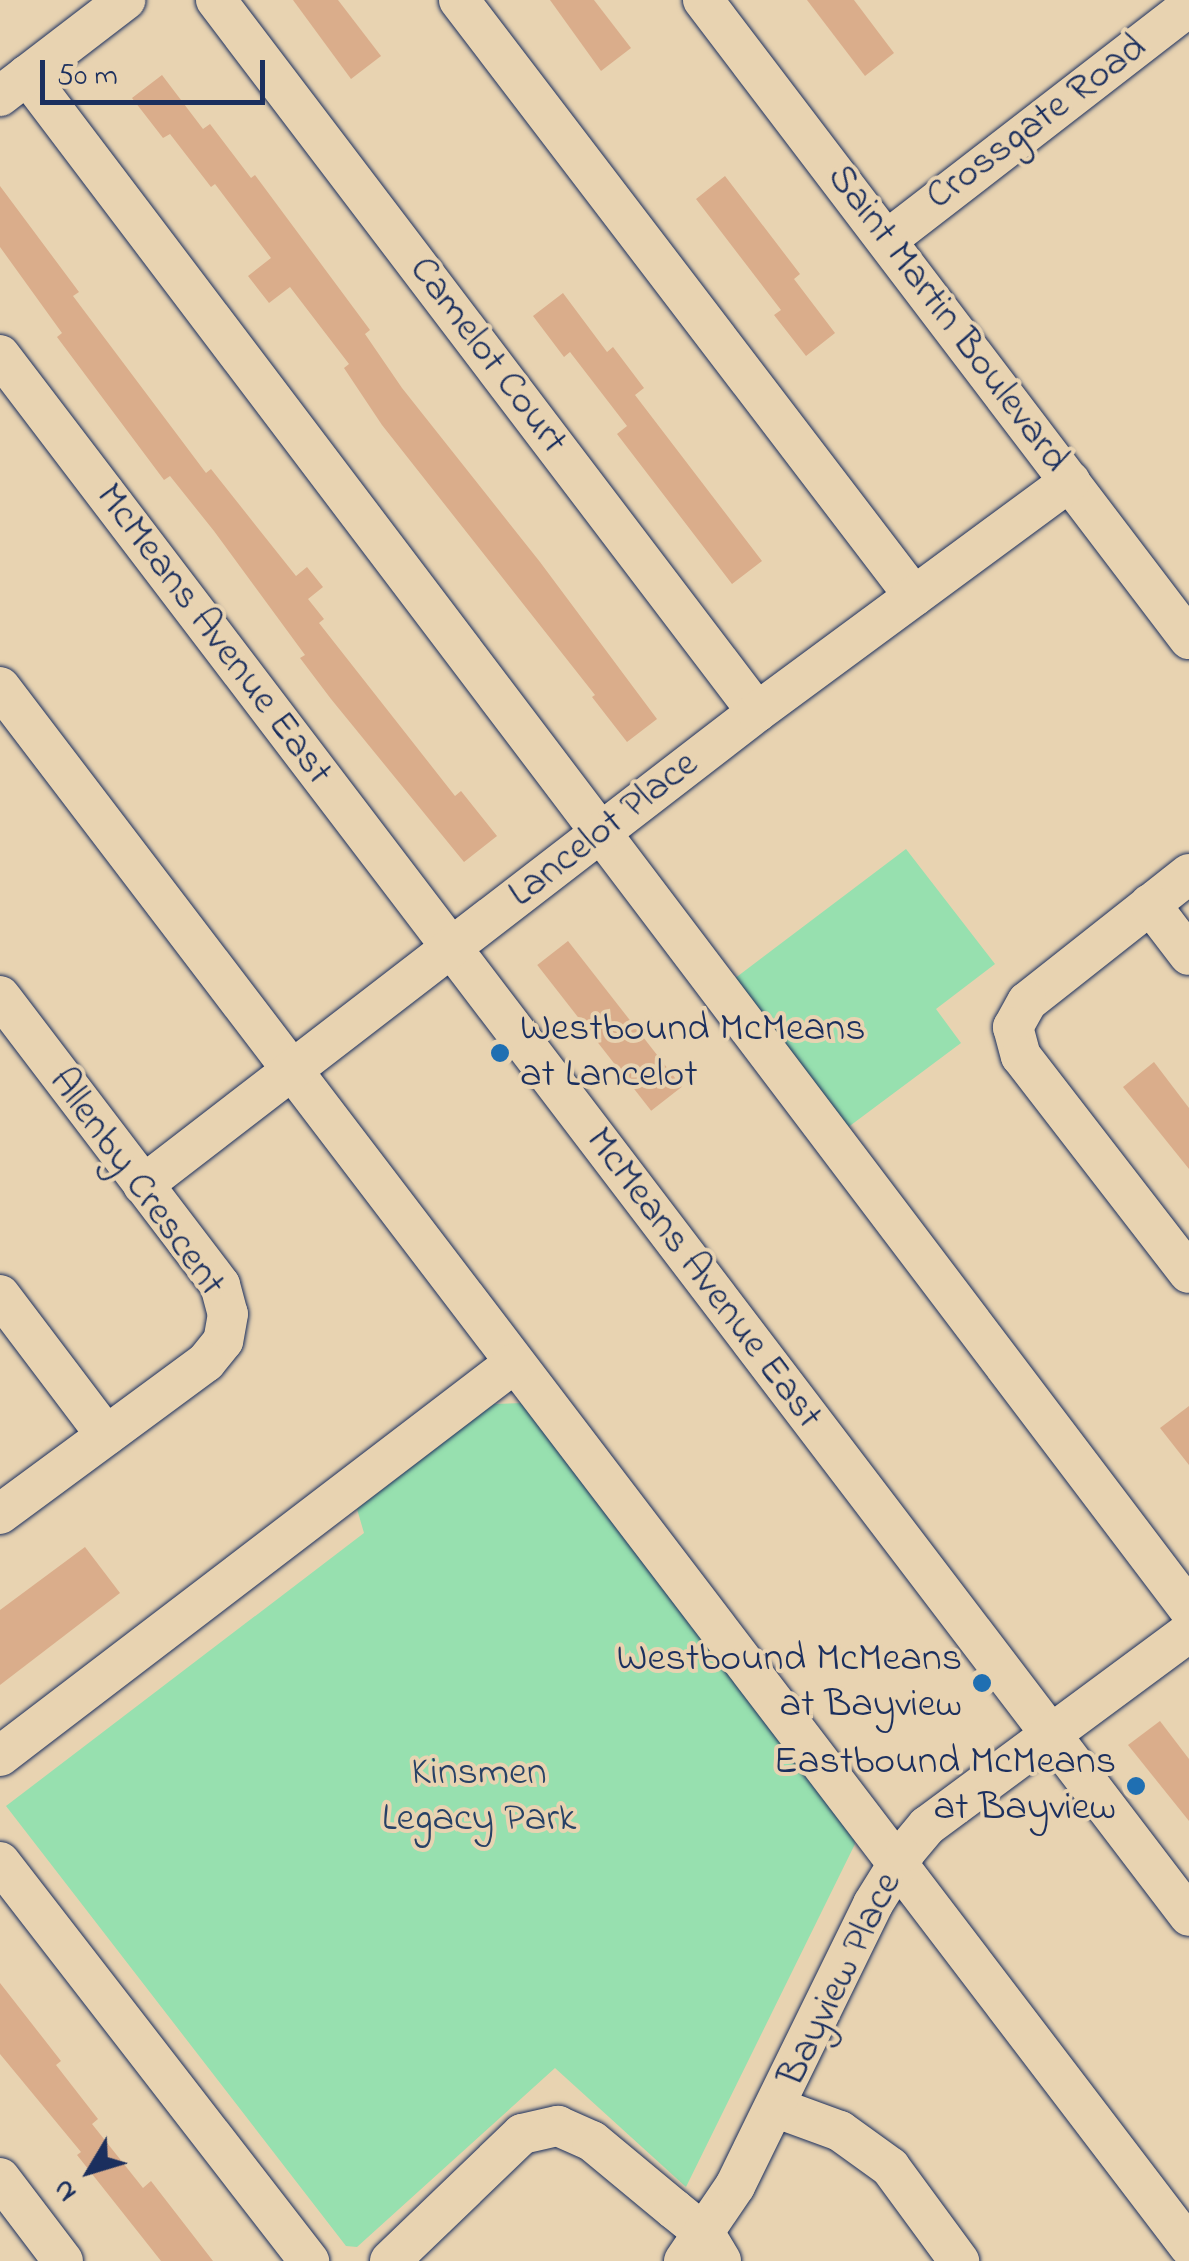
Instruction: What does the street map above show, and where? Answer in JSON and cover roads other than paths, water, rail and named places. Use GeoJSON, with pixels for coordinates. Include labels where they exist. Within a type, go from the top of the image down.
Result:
{"type":"FeatureCollection","features":[{"type":"Feature","properties":{"kind":"street"},"geometry":{"type":"LineString","coordinates":[[125,0],[14,86],[599,832],[1189,1610]]}},
{"type":"Feature","properties":{"kind":"street","name":"Camelot Court"},"geometry":{"type":"LineString","coordinates":[[216,0],[758,712]]}},
{"type":"Feature","properties":{"kind":"street"},"geometry":{"type":"LineString","coordinates":[[459,0],[914,596]]}},
{"type":"Feature","properties":{"kind":"street","name":"Saint Martin Boulevard"},"geometry":{"type":"LineString","coordinates":[[703,0],[1189,639]]}},
{"type":"Feature","properties":{"kind":"street","name":"Crossgate Road"},"geometry":{"type":"LineString","coordinates":[[886,240],[1181,7]]}},
{"type":"Feature","properties":{"kind":"street","name":"McMeans Avenue East"},"geometry":{"type":"LineString","coordinates":[[0,356],[1189,1916]]}},
{"type":"Feature","properties":{"kind":"street","name":"Lancelot Place"},"geometry":{"type":"LineString","coordinates":[[144,1185],[599,832],[1070,480]]}},
{"type":"Feature","properties":{"kind":"street"},"geometry":{"type":"LineString","coordinates":[[0,687],[1189,2246]]}},
{"type":"Feature","properties":{"kind":"street"},"geometry":{"type":"LineString","coordinates":[[1189,874],[1026,1002],[1014,1027],[1021,1056],[1189,1273]]}},
{"type":"Feature","properties":{"kind":"street"},"geometry":{"type":"LineString","coordinates":[[1150,904],[1189,955]]}},
{"type":"Feature","properties":{"kind":"street","name":"Allenby Crescent"},"geometry":{"type":"LineString","coordinates":[[0,996],[220,1285],[228,1314],[223,1341],[206,1362],[0,1514]]}},
{"type":"Feature","properties":{"kind":"street"},"geometry":{"type":"LineString","coordinates":[[0,1296],[106,1434]]}},
{"type":"Feature","properties":{"kind":"street"},"geometry":{"type":"LineString","coordinates":[[0,1756],[513,1364]]}},
{"type":"Feature","properties":{"kind":"street","name":"Bayview Place"},"geometry":{"type":"LineString","coordinates":[[703,2252],[777,2108],[873,1904],[896,1865],[927,1826],[1189,1632]]}},
{"type":"Feature","properties":{"kind":"street"},"geometry":{"type":"LineString","coordinates":[[0,1862],[310,2261]]}},
{"type":"Feature","properties":{"kind":"street"},"geometry":{"type":"LineString","coordinates":[[777,2108],[840,2132],[890,2167],[960,2261]]}},
{"type":"Feature","properties":{"kind":"street"},"geometry":{"type":"LineString","coordinates":[[390,2261],[522,2134],[558,2126],[592,2141],[703,2252]]}},
{"type":"Feature","properties":{"kind":"street"},"geometry":{"type":"LineString","coordinates":[[0,2178],[62,2261]]}},
{"type":"Feature","properties":{"kind":"place","name":"Westbound McMeans at Lancelot"},"geometry":{"type":"Point","coordinates":[500,1053]}},
{"type":"Feature","properties":{"kind":"place","name":"Westbound McMeans at Bayview"},"geometry":{"type":"Point","coordinates":[982,1683]}},
{"type":"Feature","properties":{"kind":"place","name":"Eastbound McMeans at Bayview"},"geometry":{"type":"Point","coordinates":[1136,1786]}},
{"type":"Feature","properties":{"kind":"park label","name":"Kinsmen Legacy Park"},"geometry":{"type":"Point","coordinates":[479,1797]}}]}
